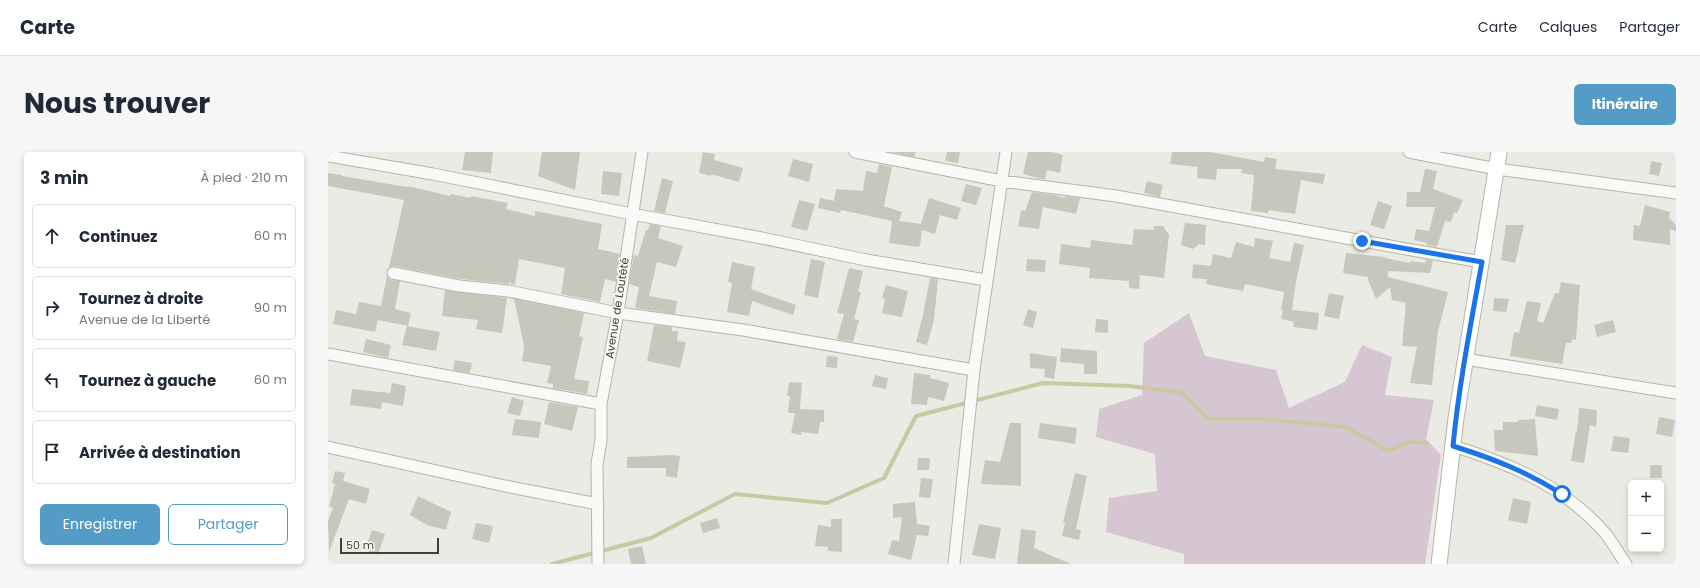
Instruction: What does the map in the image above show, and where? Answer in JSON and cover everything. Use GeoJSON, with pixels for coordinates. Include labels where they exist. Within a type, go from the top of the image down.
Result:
{"type":"FeatureCollection","features":[{"type":"Feature","properties":{"kind":"street","name":"Avenue de Loutété"},"geometry":{"type":"LineString","coordinates":[[598,564],[597,464],[601,440],[601,404],[618,313],[642,152]]}},
{"type":"Feature","properties":{"kind":"street"},"geometry":{"type":"LineString","coordinates":[[855,152],[1002,181],[1116,196],[1482,262]]}},
{"type":"Feature","properties":{"kind":"street"},"geometry":{"type":"LineString","coordinates":[[954,564],[974,370],[1006,152]]}},
{"type":"Feature","properties":{"kind":"street"},"geometry":{"type":"LineString","coordinates":[[1409,152],[1497,169],[1676,193]]}},
{"type":"Feature","properties":{"kind":"street"},"geometry":{"type":"LineString","coordinates":[[1439,564],[1456,418],[1499,152]]}},
{"type":"Feature","properties":{"kind":"street"},"geometry":{"type":"LineString","coordinates":[[328,156],[433,174],[632,214],[762,238],[866,260],[986,280]]}},
{"type":"Feature","properties":{"kind":"street"},"geometry":{"type":"LineString","coordinates":[[393,274],[459,286],[534,295],[618,313],[743,330],[974,370]]}},
{"type":"Feature","properties":{"kind":"street"},"geometry":{"type":"LineString","coordinates":[[328,354],[601,404]]}},
{"type":"Feature","properties":{"kind":"street"},"geometry":{"type":"LineString","coordinates":[[1465,359],[1676,393]]}},
{"type":"Feature","properties":{"kind":"street"},"geometry":{"type":"LineString","coordinates":[[1453,446],[1493,458],[1518,469],[1562,494],[1587,515],[1606,534],[1626,564]]}},
{"type":"Feature","properties":{"kind":"street"},"geometry":{"type":"LineString","coordinates":[[328,447],[505,486],[598,504]]}},
{"type":"Feature","properties":{"kind":"shaded area"},"geometry":{"type":"Polygon","coordinates":[[[1189,313],[1205,356],[1276,370],[1289,408],[1345,382],[1362,345],[1392,357],[1385,395],[1434,400],[1426,439],[1441,455],[1425,564],[1184,564],[1184,554],[1106,532],[1109,498],[1157,491],[1155,454],[1096,437],[1099,409],[1142,395],[1144,343],[1189,313]]]}},
{"type":"Feature","properties":{"kind":"building"},"geometry":{"type":"Polygon","coordinates":[[[465,152],[493,152],[491,173],[462,170],[465,152]]]}},
{"type":"Feature","properties":{"kind":"building"},"geometry":{"type":"Polygon","coordinates":[[[542,152],[580,152],[575,190],[538,176],[542,152]]]}},
{"type":"Feature","properties":{"kind":"building"},"geometry":{"type":"Polygon","coordinates":[[[703,152],[715,154],[714,160],[743,168],[739,182],[711,174],[711,176],[699,173],[703,152]]]}},
{"type":"Feature","properties":{"kind":"building"},"geometry":{"type":"Polygon","coordinates":[[[891,152],[916,152],[914,157],[891,152]]]}},
{"type":"Feature","properties":{"kind":"building"},"geometry":{"type":"Polygon","coordinates":[[[947,152],[960,152],[958,163],[945,161],[947,152]]]}},
{"type":"Feature","properties":{"kind":"building"},"geometry":{"type":"Polygon","coordinates":[[[1028,152],[1052,152],[1063,155],[1060,173],[1047,170],[1045,180],[1023,174],[1028,152]]]}},
{"type":"Feature","properties":{"kind":"building"},"geometry":{"type":"Polygon","coordinates":[[[1172,152],[1210,152],[1264,162],[1265,157],[1277,159],[1275,169],[1325,174],[1323,184],[1301,180],[1295,214],[1269,210],[1268,213],[1251,211],[1254,175],[1241,173],[1242,169],[1217,169],[1216,180],[1197,178],[1198,167],[1170,164],[1172,152]]]}},
{"type":"Feature","properties":{"kind":"building"},"geometry":{"type":"Polygon","coordinates":[[[793,159],[813,164],[809,182],[788,176],[793,159]]]}},
{"type":"Feature","properties":{"kind":"building"},"geometry":{"type":"Polygon","coordinates":[[[1651,161],[1662,163],[1659,176],[1649,174],[1651,161]]]}},
{"type":"Feature","properties":{"kind":"building"},"geometry":{"type":"Polygon","coordinates":[[[879,164],[892,167],[884,206],[902,212],[899,221],[921,224],[929,198],[961,208],[957,220],[940,215],[935,234],[922,230],[920,246],[918,247],[889,243],[892,221],[841,210],[840,213],[818,208],[820,198],[834,201],[836,189],[863,191],[866,171],[877,173],[879,164]]]}},
{"type":"Feature","properties":{"kind":"building"},"geometry":{"type":"Polygon","coordinates":[[[1425,169],[1437,171],[1433,189],[1463,200],[1457,213],[1454,212],[1451,222],[1445,221],[1437,247],[1414,240],[1416,229],[1429,231],[1435,207],[1406,207],[1407,192],[1420,192],[1425,169]]]}},
{"type":"Feature","properties":{"kind":"building"},"geometry":{"type":"Polygon","coordinates":[[[603,171],[622,173],[619,196],[601,194],[603,171]]]}},
{"type":"Feature","properties":{"kind":"building"},"geometry":{"type":"Polygon","coordinates":[[[328,173],[408,186],[450,196],[451,194],[471,198],[471,196],[508,203],[506,209],[535,216],[535,211],[602,224],[598,249],[620,254],[616,282],[605,279],[600,302],[561,294],[565,268],[519,259],[515,285],[511,284],[510,281],[509,284],[460,279],[394,266],[389,267],[404,200],[328,186],[328,173]]]}},
{"type":"Feature","properties":{"kind":"building"},"geometry":{"type":"Polygon","coordinates":[[[662,178],[673,181],[665,213],[654,211],[662,178]]]}},
{"type":"Feature","properties":{"kind":"building"},"geometry":{"type":"Polygon","coordinates":[[[1147,181],[1163,185],[1160,197],[1144,193],[1147,181]]]}},
{"type":"Feature","properties":{"kind":"building"},"geometry":{"type":"Polygon","coordinates":[[[966,184],[982,188],[976,205],[961,201],[966,184]]]}},
{"type":"Feature","properties":{"kind":"building"},"geometry":{"type":"Polygon","coordinates":[[[1032,192],[1065,198],[1065,196],[1080,198],[1076,214],[1043,207],[1039,229],[1018,226],[1021,210],[1025,211],[1032,192]]]}},
{"type":"Feature","properties":{"kind":"building"},"geometry":{"type":"Polygon","coordinates":[[[799,200],[815,204],[807,231],[791,227],[799,200]]]}},
{"type":"Feature","properties":{"kind":"building"},"geometry":{"type":"Polygon","coordinates":[[[1378,201],[1392,206],[1384,229],[1370,225],[1378,201]]]}},
{"type":"Feature","properties":{"kind":"building"},"geometry":{"type":"Polygon","coordinates":[[[1645,205],[1670,212],[1669,218],[1676,225],[1676,231],[1670,229],[1670,245],[1633,240],[1634,225],[1640,226],[1645,205]]]}},
{"type":"Feature","properties":{"kind":"building"},"geometry":{"type":"Polygon","coordinates":[[[1185,223],[1206,225],[1205,245],[1199,244],[1193,249],[1181,245],[1185,223]]]}},
{"type":"Feature","properties":{"kind":"building"},"geometry":{"type":"Polygon","coordinates":[[[650,224],[661,226],[658,238],[683,246],[676,267],[657,262],[649,296],[677,301],[675,314],[635,308],[639,287],[629,284],[634,255],[638,256],[646,230],[648,230],[650,224]]]}},
{"type":"Feature","properties":{"kind":"building"},"geometry":{"type":"Polygon","coordinates":[[[1506,225],[1524,225],[1515,263],[1501,260],[1506,225]]]}},
{"type":"Feature","properties":{"kind":"building"},"geometry":{"type":"Polygon","coordinates":[[[1154,226],[1163,226],[1169,235],[1164,278],[1140,275],[1139,289],[1129,288],[1129,281],[1089,278],[1090,268],[1059,264],[1061,244],[1090,248],[1091,240],[1132,245],[1134,229],[1153,230],[1154,226]]]}},
{"type":"Feature","properties":{"kind":"building"},"geometry":{"type":"Polygon","coordinates":[[[1255,238],[1273,241],[1269,258],[1290,262],[1294,243],[1304,245],[1292,310],[1319,313],[1317,330],[1293,327],[1294,322],[1281,319],[1284,292],[1245,284],[1243,291],[1206,284],[1207,279],[1192,278],[1193,264],[1211,266],[1213,254],[1231,258],[1236,242],[1254,247],[1255,238]]]}},
{"type":"Feature","properties":{"kind":"building"},"geometry":{"type":"Polygon","coordinates":[[[1346,253],[1385,257],[1410,263],[1410,261],[1425,263],[1426,259],[1433,261],[1430,273],[1388,271],[1388,277],[1448,292],[1438,331],[1432,385],[1410,383],[1417,347],[1402,346],[1406,303],[1392,300],[1390,287],[1376,299],[1368,277],[1343,273],[1346,253]]]}},
{"type":"Feature","properties":{"kind":"building"},"geometry":{"type":"Polygon","coordinates":[[[811,259],[825,262],[818,298],[804,295],[811,259]]]}},
{"type":"Feature","properties":{"kind":"building"},"geometry":{"type":"Polygon","coordinates":[[[1027,259],[1046,260],[1045,272],[1026,271],[1027,259]]]}},
{"type":"Feature","properties":{"kind":"building"},"geometry":{"type":"Polygon","coordinates":[[[732,262],[755,267],[751,289],[796,305],[793,315],[752,301],[749,316],[727,312],[732,283],[728,282],[732,262]]]}},
{"type":"Feature","properties":{"kind":"building"},"geometry":{"type":"Polygon","coordinates":[[[849,268],[863,271],[858,292],[861,292],[854,319],[859,320],[853,342],[837,339],[844,314],[837,313],[849,268]]]}},
{"type":"Feature","properties":{"kind":"building"},"geometry":{"type":"Polygon","coordinates":[[[387,276],[391,280],[400,281],[395,309],[411,313],[408,326],[378,320],[375,332],[333,324],[336,310],[356,314],[359,302],[381,306],[387,276]]]}},
{"type":"Feature","properties":{"kind":"building"},"geometry":{"type":"Polygon","coordinates":[[[930,278],[938,279],[934,320],[927,345],[916,342],[930,278]]]}},
{"type":"Feature","properties":{"kind":"building"},"geometry":{"type":"Polygon","coordinates":[[[1561,282],[1580,285],[1576,340],[1572,339],[1571,343],[1566,343],[1562,364],[1510,356],[1514,332],[1519,333],[1527,301],[1541,303],[1537,321],[1543,323],[1555,293],[1559,293],[1561,282]]]}},
{"type":"Feature","properties":{"kind":"building"},"geometry":{"type":"Polygon","coordinates":[[[886,285],[908,291],[902,317],[882,313],[885,299],[882,298],[886,285]]]}},
{"type":"Feature","properties":{"kind":"building"},"geometry":{"type":"Polygon","coordinates":[[[445,290],[507,298],[502,333],[476,329],[478,320],[442,316],[445,290]]]}},
{"type":"Feature","properties":{"kind":"building"},"geometry":{"type":"Polygon","coordinates":[[[1329,293],[1344,296],[1339,319],[1324,316],[1329,293]]]}},
{"type":"Feature","properties":{"kind":"building"},"geometry":{"type":"Polygon","coordinates":[[[1494,298],[1509,299],[1506,312],[1493,311],[1494,298]]]}},
{"type":"Feature","properties":{"kind":"building"},"geometry":{"type":"Polygon","coordinates":[[[514,299],[584,313],[579,336],[583,337],[574,379],[589,381],[587,394],[553,388],[553,384],[547,383],[551,366],[522,361],[524,346],[514,299]]]}},
{"type":"Feature","properties":{"kind":"building"},"geometry":{"type":"Polygon","coordinates":[[[1028,309],[1037,312],[1033,328],[1023,325],[1028,309]]]}},
{"type":"Feature","properties":{"kind":"building"},"geometry":{"type":"Polygon","coordinates":[[[1096,319],[1108,320],[1108,333],[1095,332],[1096,319]]]}},
{"type":"Feature","properties":{"kind":"building"},"geometry":{"type":"Polygon","coordinates":[[[1613,320],[1616,332],[1597,337],[1594,325],[1613,320]]]}},
{"type":"Feature","properties":{"kind":"building"},"geometry":{"type":"Polygon","coordinates":[[[654,325],[672,327],[672,331],[678,331],[677,341],[686,342],[680,368],[647,361],[654,325]]]}},
{"type":"Feature","properties":{"kind":"building"},"geometry":{"type":"Polygon","coordinates":[[[407,326],[440,332],[436,351],[402,345],[407,326]]]}},
{"type":"Feature","properties":{"kind":"building"},"geometry":{"type":"Polygon","coordinates":[[[366,339],[391,345],[388,358],[363,352],[366,339]]]}},
{"type":"Feature","properties":{"kind":"building"},"geometry":{"type":"Polygon","coordinates":[[[1061,348],[1097,351],[1097,374],[1084,374],[1084,364],[1060,362],[1061,348]]]}},
{"type":"Feature","properties":{"kind":"building"},"geometry":{"type":"Polygon","coordinates":[[[1030,353],[1057,357],[1054,379],[1044,377],[1045,369],[1030,368],[1030,353]]]}},
{"type":"Feature","properties":{"kind":"building"},"geometry":{"type":"Polygon","coordinates":[[[827,356],[838,357],[837,368],[826,367],[827,356]]]}},
{"type":"Feature","properties":{"kind":"building"},"geometry":{"type":"Polygon","coordinates":[[[455,360],[472,363],[470,373],[453,370],[455,360]]]}},
{"type":"Feature","properties":{"kind":"building"},"geometry":{"type":"Polygon","coordinates":[[[914,373],[930,375],[930,378],[949,383],[944,401],[928,397],[927,405],[911,404],[914,373]]]}},
{"type":"Feature","properties":{"kind":"building"},"geometry":{"type":"Polygon","coordinates":[[[875,375],[888,378],[886,389],[872,386],[875,375]]]}},
{"type":"Feature","properties":{"kind":"building"},"geometry":{"type":"Polygon","coordinates":[[[789,382],[802,383],[800,409],[824,410],[824,422],[820,422],[818,434],[801,432],[801,435],[791,433],[795,413],[788,413],[790,396],[787,396],[789,382]]]}},
{"type":"Feature","properties":{"kind":"building"},"geometry":{"type":"Polygon","coordinates":[[[392,383],[406,386],[403,406],[382,402],[381,409],[350,405],[352,389],[390,393],[392,383]]]}},
{"type":"Feature","properties":{"kind":"building"},"geometry":{"type":"Polygon","coordinates":[[[512,397],[524,401],[520,416],[507,413],[512,397]]]}},
{"type":"Feature","properties":{"kind":"building"},"geometry":{"type":"Polygon","coordinates":[[[549,402],[578,407],[572,431],[544,424],[549,402]]]}},
{"type":"Feature","properties":{"kind":"building"},"geometry":{"type":"Polygon","coordinates":[[[1537,405],[1559,409],[1557,420],[1535,416],[1537,405]]]}},
{"type":"Feature","properties":{"kind":"building"},"geometry":{"type":"Polygon","coordinates":[[[1579,408],[1597,410],[1596,427],[1590,425],[1584,463],[1571,461],[1576,431],[1577,432],[1579,408]]]}},
{"type":"Feature","properties":{"kind":"building"},"geometry":{"type":"Polygon","coordinates":[[[1659,417],[1675,420],[1672,437],[1656,434],[1659,417]]]}},
{"type":"Feature","properties":{"kind":"building"},"geometry":{"type":"Polygon","coordinates":[[[515,419],[541,422],[539,438],[512,435],[515,419]]]}},
{"type":"Feature","properties":{"kind":"building"},"geometry":{"type":"Polygon","coordinates":[[[1535,419],[1538,456],[1495,451],[1494,430],[1503,430],[1503,422],[1518,422],[1518,420],[1535,419]]]}},
{"type":"Feature","properties":{"kind":"building"},"geometry":{"type":"Polygon","coordinates":[[[1010,423],[1021,423],[1021,486],[981,484],[985,460],[1000,462],[1010,423]]]}},
{"type":"Feature","properties":{"kind":"building"},"geometry":{"type":"Polygon","coordinates":[[[1040,423],[1077,428],[1075,444],[1038,438],[1040,423]]]}},
{"type":"Feature","properties":{"kind":"building"},"geometry":{"type":"Polygon","coordinates":[[[1614,436],[1630,438],[1628,453],[1611,451],[1614,436]]]}},
{"type":"Feature","properties":{"kind":"building"},"geometry":{"type":"Polygon","coordinates":[[[680,456],[677,478],[666,476],[666,468],[627,468],[627,457],[680,456]]]}},
{"type":"Feature","properties":{"kind":"building"},"geometry":{"type":"Polygon","coordinates":[[[918,458],[930,458],[929,470],[917,470],[918,458]]]}},
{"type":"Feature","properties":{"kind":"building"},"geometry":{"type":"Polygon","coordinates":[[[1650,465],[1662,465],[1662,478],[1650,478],[1650,465]]]}},
{"type":"Feature","properties":{"kind":"building"},"geometry":{"type":"Polygon","coordinates":[[[335,471],[345,473],[343,481],[370,489],[366,504],[349,499],[329,552],[328,521],[333,508],[329,506],[335,484],[332,483],[335,471]]]}},
{"type":"Feature","properties":{"kind":"building"},"geometry":{"type":"Polygon","coordinates":[[[1075,473],[1087,476],[1076,529],[1081,530],[1079,540],[1062,536],[1065,523],[1063,522],[1075,473]]]}},
{"type":"Feature","properties":{"kind":"building"},"geometry":{"type":"Polygon","coordinates":[[[921,478],[933,479],[930,498],[919,497],[921,478]]]}},
{"type":"Feature","properties":{"kind":"building"},"geometry":{"type":"Polygon","coordinates":[[[418,496],[451,512],[446,530],[427,525],[410,515],[418,496]]]}},
{"type":"Feature","properties":{"kind":"building"},"geometry":{"type":"Polygon","coordinates":[[[1513,498],[1531,502],[1527,524],[1508,520],[1513,498]]]}},
{"type":"Feature","properties":{"kind":"building"},"geometry":{"type":"Polygon","coordinates":[[[915,502],[917,524],[930,526],[928,536],[917,535],[911,560],[888,554],[892,540],[899,541],[902,517],[893,518],[893,504],[915,502]]]}},
{"type":"Feature","properties":{"kind":"building"},"geometry":{"type":"Polygon","coordinates":[[[717,518],[720,528],[703,533],[700,523],[717,518]]]}},
{"type":"Feature","properties":{"kind":"building"},"geometry":{"type":"Polygon","coordinates":[[[831,519],[842,519],[842,552],[828,551],[828,547],[815,546],[818,525],[831,527],[831,519]]]}},
{"type":"Feature","properties":{"kind":"building"},"geometry":{"type":"Polygon","coordinates":[[[476,523],[493,526],[489,543],[472,539],[476,523]]]}},
{"type":"Feature","properties":{"kind":"building"},"geometry":{"type":"Polygon","coordinates":[[[979,524],[1001,528],[995,559],[972,555],[979,524]]]}},
{"type":"Feature","properties":{"kind":"building"},"geometry":{"type":"Polygon","coordinates":[[[1021,529],[1036,531],[1034,548],[1071,564],[1017,564],[1021,529]]]}},
{"type":"Feature","properties":{"kind":"building"},"geometry":{"type":"Polygon","coordinates":[[[372,530],[385,534],[378,555],[365,550],[372,530]]]}},
{"type":"Feature","properties":{"kind":"building"},"geometry":{"type":"Polygon","coordinates":[[[642,546],[646,564],[631,564],[628,549],[642,546]]]}},
{"type":"Feature","properties":{"kind":"waterway"},"geometry":{"type":"LineString","coordinates":[[552,564],[651,538],[735,494],[827,503],[884,478],[916,416],[1043,383],[1130,386],[1182,393],[1208,419],[1262,419],[1346,427],[1389,451],[1408,442],[1427,443]]}},
{"type":"Feature","properties":{"kind":"route"},"geometry":{"type":"LineString","coordinates":[[1362,241],[1482,262],[1465,359],[1453,446],[1493,458],[1518,469],[1542,481],[1562,494]]}}]}
